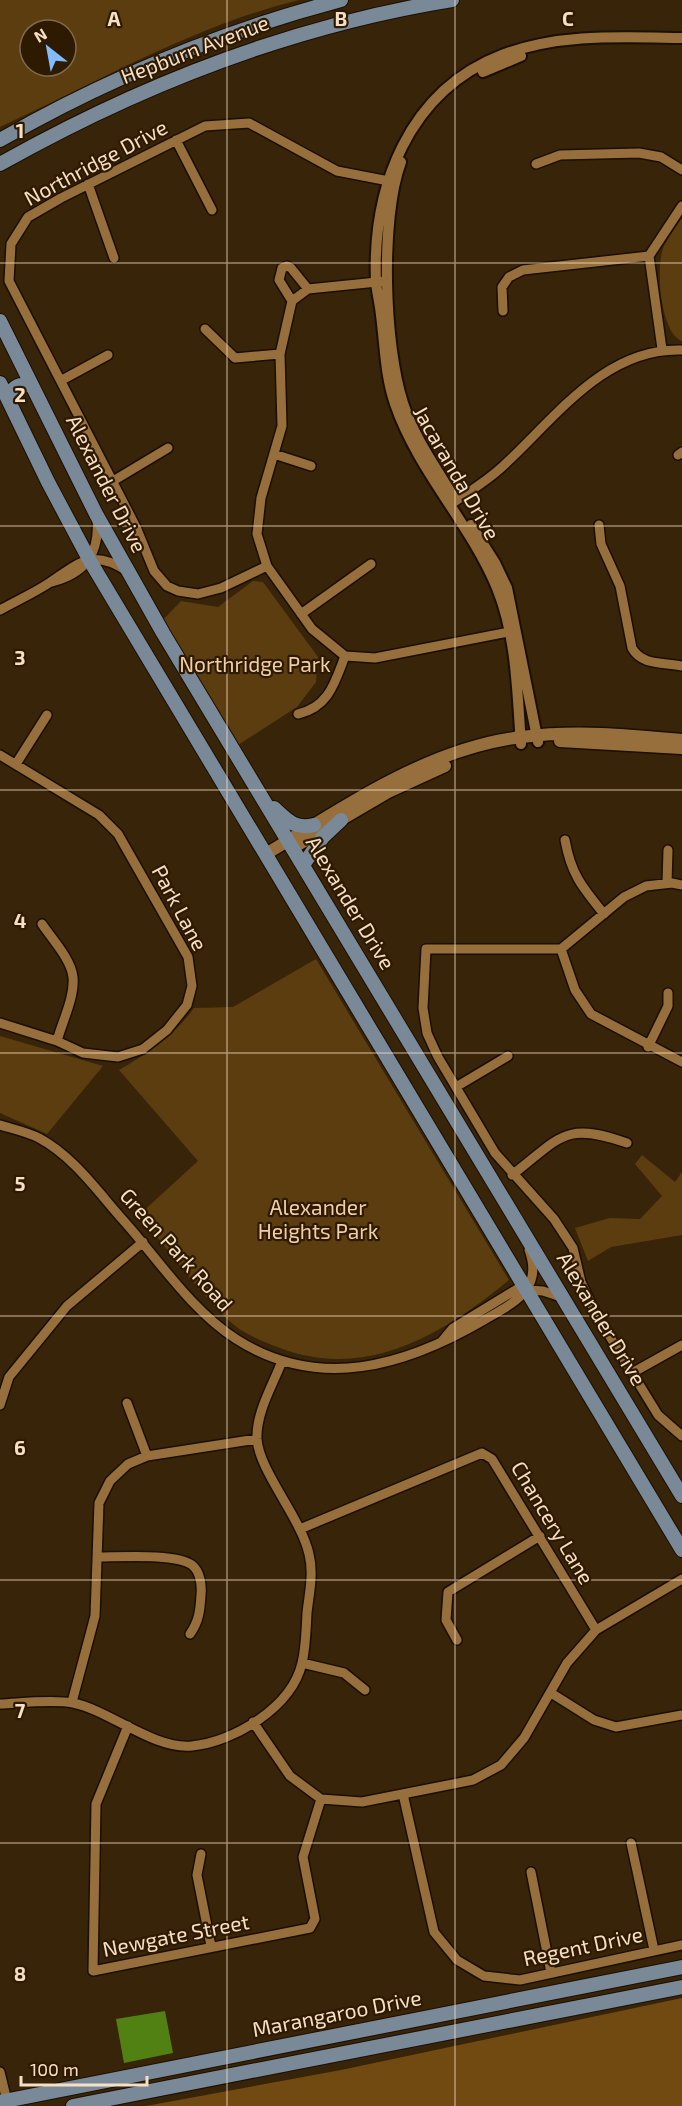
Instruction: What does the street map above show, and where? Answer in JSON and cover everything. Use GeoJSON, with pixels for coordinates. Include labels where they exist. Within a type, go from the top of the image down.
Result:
{"type":"FeatureCollection","features":[{"type":"Feature","properties":{"kind":"main road","name":"Hepburn Avenue"},"geometry":{"type":"LineString","coordinates":[[0,140],[79,97],[154,62],[249,27],[341,0]]}},
{"type":"Feature","properties":{"kind":"main road","name":"Hepburn Avenue"},"geometry":{"type":"LineString","coordinates":[[0,164],[89,115],[237,54],[349,21],[452,0]]}},
{"type":"Feature","properties":{"kind":"main road","name":"Alexander Drive"},"geometry":{"type":"LineString","coordinates":[[0,321],[96,514],[129,573],[682,1496]]}},
{"type":"Feature","properties":{"kind":"main road"},"geometry":{"type":"LineString","coordinates":[[0,383],[48,483],[90,561],[682,1550]]}},
{"type":"Feature","properties":{"kind":"main road"},"geometry":{"type":"LineString","coordinates":[[7,397],[13,387],[21,383],[32,386]]}},
{"type":"Feature","properties":{"kind":"main road"},"geometry":{"type":"LineString","coordinates":[[268,858],[314,825],[418,768],[484,744],[583,732],[682,740]]}},
{"type":"Feature","properties":{"kind":"main road"},"geometry":{"type":"LineString","coordinates":[[537,739],[682,748]]}},
{"type":"Feature","properties":{"kind":"main road"},"geometry":{"type":"LineString","coordinates":[[290,844],[341,820],[388,792],[455,761],[521,740]]}},
{"type":"Feature","properties":{"kind":"main road"},"geometry":{"type":"LineString","coordinates":[[261,796],[294,825],[304,828],[314,825]]}},
{"type":"Feature","properties":{"kind":"main road"},"geometry":{"type":"LineString","coordinates":[[303,865],[323,837],[341,820]]}},
{"type":"Feature","properties":{"kind":"main road","name":"Marangaroo Drive"},"geometry":{"type":"LineString","coordinates":[[5,2103],[682,1967]]}},
{"type":"Feature","properties":{"kind":"main road","name":"Marangaroo Drive"},"geometry":{"type":"LineString","coordinates":[[73,2106],[682,1987]]}},
{"type":"Feature","properties":{"kind":"main road"},"geometry":{"type":"LineString","coordinates":[[459,2011],[529,2006],[532,2010],[529,2018]]}},
{"type":"Feature","properties":{"kind":"street","name":"Jacaranda Drive"},"geometry":{"type":"LineString","coordinates":[[521,740],[513,631],[507,588],[495,563],[453,503],[414,431],[403,402],[382,281],[390,207],[390,182],[399,152],[423,113],[453,84],[486,62],[521,49],[580,38],[682,38]]}},
{"type":"Feature","properties":{"kind":"street","name":"Jacaranda Drive"},"geometry":{"type":"LineString","coordinates":[[390,182],[427,118],[462,84],[485,70],[518,56],[575,45],[619,43],[682,45]]}},
{"type":"Feature","properties":{"kind":"street","name":"Northridge Drive"},"geometry":{"type":"LineString","coordinates":[[267,566],[221,588],[198,594],[178,591],[167,586],[154,571],[62,380],[9,281],[11,244],[28,217],[88,184],[205,126],[249,123],[337,171],[390,182]]}},
{"type":"Feature","properties":{"kind":"street"},"geometry":{"type":"LineString","coordinates":[[176,140],[212,210]]}},
{"type":"Feature","properties":{"kind":"street"},"geometry":{"type":"LineString","coordinates":[[536,164],[560,155],[639,153],[661,157],[682,170]]}},
{"type":"Feature","properties":{"kind":"street"},"geometry":{"type":"LineString","coordinates":[[88,184],[114,258]]}},
{"type":"Feature","properties":{"kind":"street"},"geometry":{"type":"LineString","coordinates":[[662,349],[649,256],[682,206]]}},
{"type":"Feature","properties":{"kind":"street"},"geometry":{"type":"LineString","coordinates":[[503,311],[502,286],[509,277],[523,270],[649,256]]}},
{"type":"Feature","properties":{"kind":"street"},"geometry":{"type":"LineString","coordinates":[[292,301],[279,280],[282,268],[291,268],[308,289]]}},
{"type":"Feature","properties":{"kind":"street"},"geometry":{"type":"LineString","coordinates":[[382,281],[308,289],[292,301],[280,354],[282,426],[261,498],[257,534],[267,566],[312,629],[345,656],[375,658],[513,631]]}},
{"type":"Feature","properties":{"kind":"street"},"geometry":{"type":"LineString","coordinates":[[205,329],[235,358],[280,354]]}},
{"type":"Feature","properties":{"kind":"street"},"geometry":{"type":"LineString","coordinates":[[453,503],[501,469],[597,377],[662,349],[682,350]]}},
{"type":"Feature","properties":{"kind":"street"},"geometry":{"type":"LineString","coordinates":[[62,380],[108,355]]}},
{"type":"Feature","properties":{"kind":"street"},"geometry":{"type":"LineString","coordinates":[[112,480],[168,448]]}},
{"type":"Feature","properties":{"kind":"street"},"geometry":{"type":"LineString","coordinates":[[274,454],[311,466]]}},
{"type":"Feature","properties":{"kind":"street"},"geometry":{"type":"LineString","coordinates":[[90,561],[97,546],[96,514]]}},
{"type":"Feature","properties":{"kind":"street"},"geometry":{"type":"LineString","coordinates":[[599,525],[602,544],[620,586],[632,648],[636,656],[650,662],[682,666]]}},
{"type":"Feature","properties":{"kind":"street"},"geometry":{"type":"LineString","coordinates":[[0,610],[49,583],[82,560],[110,561],[129,573]]}},
{"type":"Feature","properties":{"kind":"street"},"geometry":{"type":"LineString","coordinates":[[301,614],[370,564]]}},
{"type":"Feature","properties":{"kind":"street","name":"Jacaranda Drive"},"geometry":{"type":"LineString","coordinates":[[513,631],[537,739]]}},
{"type":"Feature","properties":{"kind":"street"},"geometry":{"type":"LineString","coordinates":[[298,714],[317,707],[330,694],[345,656]]}},
{"type":"Feature","properties":{"kind":"street"},"geometry":{"type":"LineString","coordinates":[[16,764],[47,714]]}},
{"type":"Feature","properties":{"kind":"street","name":"Park Lane"},"geometry":{"type":"LineString","coordinates":[[0,755],[99,815],[118,834],[188,957],[192,969],[192,986],[187,1005],[167,1029],[143,1050],[118,1057],[83,1053],[57,1041],[0,1023]]}},
{"type":"Feature","properties":{"kind":"street"},"geometry":{"type":"LineString","coordinates":[[565,840],[570,867],[577,880],[604,914]]}},
{"type":"Feature","properties":{"kind":"street"},"geometry":{"type":"LineString","coordinates":[[668,850],[668,883]]}},
{"type":"Feature","properties":{"kind":"street"},"geometry":{"type":"LineString","coordinates":[[682,885],[668,883],[646,886],[624,897],[561,948],[426,949],[423,1008],[427,1033],[495,1153],[512,1175],[554,1219],[573,1248],[586,1293],[632,1373],[658,1415],[682,1436]]}},
{"type":"Feature","properties":{"kind":"street"},"geometry":{"type":"LineString","coordinates":[[42,924],[69,965],[73,977],[71,994],[57,1041]]}},
{"type":"Feature","properties":{"kind":"street"},"geometry":{"type":"LineString","coordinates":[[561,948],[575,990],[591,1014],[648,1047],[682,1062]]}},
{"type":"Feature","properties":{"kind":"street"},"geometry":{"type":"LineString","coordinates":[[648,1047],[668,1006],[668,993]]}},
{"type":"Feature","properties":{"kind":"street"},"geometry":{"type":"LineString","coordinates":[[456,1087],[508,1056]]}},
{"type":"Feature","properties":{"kind":"street","name":"Green Park Road"},"geometry":{"type":"LineString","coordinates":[[0,1125],[39,1139],[75,1165],[199,1307],[236,1339],[282,1361],[322,1369],[357,1369],[401,1360],[457,1336],[522,1298],[525,1290]]}},
{"type":"Feature","properties":{"kind":"street"},"geometry":{"type":"LineString","coordinates":[[512,1175],[554,1141],[567,1135],[585,1131],[627,1143]]}},
{"type":"Feature","properties":{"kind":"street"},"geometry":{"type":"LineString","coordinates":[[522,1228],[533,1269],[532,1280],[525,1290]]}},
{"type":"Feature","properties":{"kind":"street"},"geometry":{"type":"LineString","coordinates":[[0,1405],[9,1377],[67,1306],[143,1242]]}},
{"type":"Feature","properties":{"kind":"street"},"geometry":{"type":"LineString","coordinates":[[525,1290],[543,1291],[564,1298]]}},
{"type":"Feature","properties":{"kind":"street"},"geometry":{"type":"LineString","coordinates":[[632,1373],[682,1345]]}},
{"type":"Feature","properties":{"kind":"street"},"geometry":{"type":"LineString","coordinates":[[0,1704],[72,1702],[162,1740],[189,1746],[216,1741],[253,1722],[283,1699],[302,1663],[312,1573],[309,1554],[300,1529],[268,1469],[257,1439],[262,1409],[282,1361]]}},
{"type":"Feature","properties":{"kind":"street"},"geometry":{"type":"LineString","coordinates":[[127,1403],[147,1456]]}},
{"type":"Feature","properties":{"kind":"street"},"geometry":{"type":"LineString","coordinates":[[72,1702],[95,1616],[99,1503],[110,1481],[128,1464],[147,1456],[257,1439]]}},
{"type":"Feature","properties":{"kind":"street","name":"Chancery Lane"},"geometry":{"type":"LineString","coordinates":[[300,1529],[482,1453],[492,1459],[596,1630]]}},
{"type":"Feature","properties":{"kind":"street"},"geometry":{"type":"LineString","coordinates":[[457,1640],[446,1620],[448,1592],[540,1536]]}},
{"type":"Feature","properties":{"kind":"street"},"geometry":{"type":"LineString","coordinates":[[98,1557],[177,1559],[191,1564],[199,1574],[202,1588],[199,1621],[189,1634]]}},
{"type":"Feature","properties":{"kind":"street"},"geometry":{"type":"LineString","coordinates":[[253,1722],[290,1776],[321,1799],[362,1802],[473,1780],[501,1764],[524,1738],[567,1663],[596,1630],[682,1579]]}},
{"type":"Feature","properties":{"kind":"street"},"geometry":{"type":"LineString","coordinates":[[302,1663],[344,1673],[365,1690]]}},
{"type":"Feature","properties":{"kind":"street"},"geometry":{"type":"LineString","coordinates":[[551,1694],[594,1720],[616,1727],[682,1715]]}},
{"type":"Feature","properties":{"kind":"street","name":"Newgate Street"},"geometry":{"type":"LineString","coordinates":[[128,1726],[96,1804],[93,1971],[310,1928],[315,1918],[303,1857],[321,1799]]}},
{"type":"Feature","properties":{"kind":"street","name":"Regent Drive"},"geometry":{"type":"LineString","coordinates":[[403,1794],[434,1932],[457,1960],[484,1976],[520,1980],[682,1945]]}},
{"type":"Feature","properties":{"kind":"street"},"geometry":{"type":"LineString","coordinates":[[631,1843],[654,1950]]}},
{"type":"Feature","properties":{"kind":"street"},"geometry":{"type":"LineString","coordinates":[[201,1854],[197,1875],[211,1946]]}},
{"type":"Feature","properties":{"kind":"street"},"geometry":{"type":"LineString","coordinates":[[531,1872],[551,1973]]}},
{"type":"Feature","properties":{"kind":"street"},"geometry":{"type":"LineString","coordinates":[[0,2073],[5,2103]]}},
{"type":"Feature","properties":{"kind":"green space"},"geometry":{"type":"Polygon","coordinates":[[[0,0],[299,0],[221,24],[146,56],[0,127],[0,0]]]}},
{"type":"Feature","properties":{"kind":"green space"},"geometry":{"type":"Polygon","coordinates":[[[682,218],[682,341],[675,335],[664,312],[660,268],[664,246],[682,218]]]}},
{"type":"Feature","properties":{"kind":"green space","name":"Northridge Park"},"geometry":{"type":"Polygon","coordinates":[[[253,581],[263,582],[318,657],[316,682],[297,707],[238,745],[162,621],[181,601],[218,607],[253,581]]]}},
{"type":"Feature","properties":{"kind":"green space","name":"Alexander Heights Park"},"geometry":{"type":"Polygon","coordinates":[[[316,959],[509,1280],[458,1318],[431,1334],[402,1347],[373,1355],[343,1359],[312,1357],[280,1348],[244,1332],[225,1317],[202,1293],[139,1215],[198,1161],[119,1070],[160,1043],[194,1008],[233,1007],[316,959]]]}},
{"type":"Feature","properties":{"kind":"green space"},"geometry":{"type":"Polygon","coordinates":[[[0,1036],[103,1066],[47,1134],[0,1113],[0,1036]]]}},
{"type":"Feature","properties":{"kind":"green space"},"geometry":{"type":"Polygon","coordinates":[[[642,1155],[675,1182],[682,1172],[682,1235],[611,1247],[588,1261],[575,1228],[610,1218],[640,1219],[662,1196],[635,1164],[642,1155]]]}},
{"type":"Feature","properties":{"kind":"shaded area"},"geometry":{"type":"Polygon","coordinates":[[[682,1998],[682,2106],[146,2106],[341,2070],[682,1998]]]}},
{"type":"Feature","properties":{"kind":"shaded area"},"geometry":{"type":"Polygon","coordinates":[[[165,2011],[173,2053],[124,2063],[116,2019],[165,2011]]]}}]}
